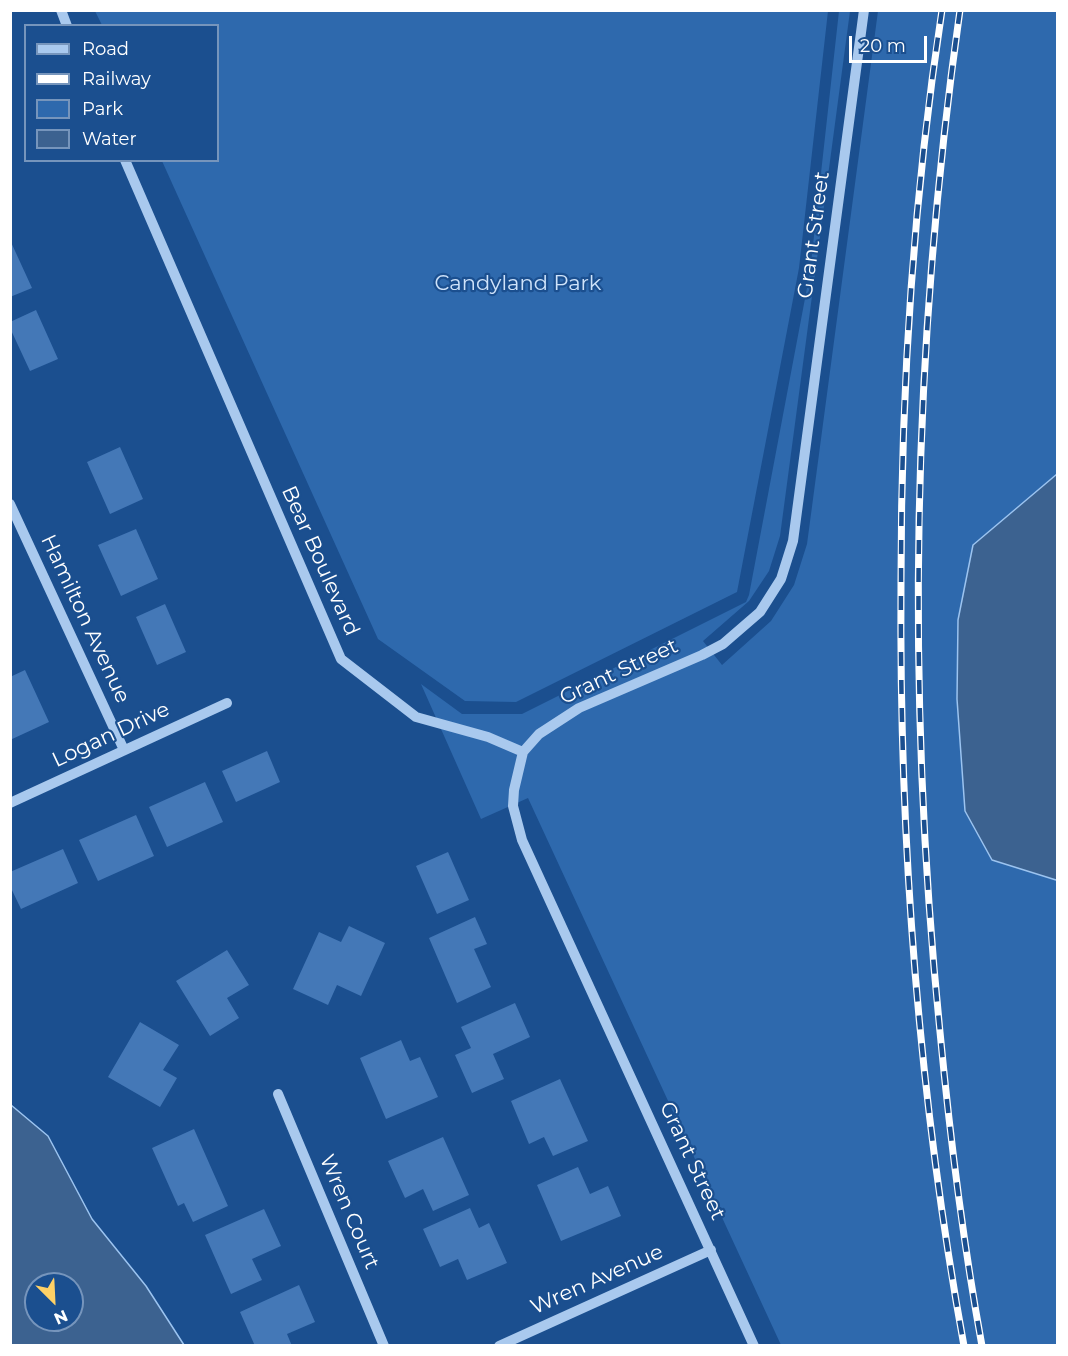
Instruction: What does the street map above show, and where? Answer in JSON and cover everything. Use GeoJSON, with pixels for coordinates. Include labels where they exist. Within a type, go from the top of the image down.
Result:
{"type":"FeatureCollection","features":[{"type":"Feature","properties":{"kind":"street"},"geometry":{"type":"LineString","coordinates":[[61,10],[67,24]]}},
{"type":"Feature","properties":{"kind":"street","name":"Grant Street"},"geometry":{"type":"LineString","coordinates":[[754,1346],[522,840],[513,806],[514,790],[523,752],[539,734],[579,708],[702,656],[723,644],[760,612],[781,579],[793,541],[864,10]]}},
{"type":"Feature","properties":{"kind":"street","name":"Bear Boulevard"},"geometry":{"type":"LineString","coordinates":[[126,162],[341,659],[416,717],[488,737],[523,752]]}},
{"type":"Feature","properties":{"kind":"street","name":"Hamilton Avenue"},"geometry":{"type":"LineString","coordinates":[[10,504],[124,750]]}},
{"type":"Feature","properties":{"kind":"street","name":"Logan Drive"},"geometry":{"type":"LineString","coordinates":[[10,803],[227,703]]}},
{"type":"Feature","properties":{"kind":"street","name":"Wren Court"},"geometry":{"type":"LineString","coordinates":[[278,1094],[384,1346]]}},
{"type":"Feature","properties":{"kind":"street","name":"Wren Avenue"},"geometry":{"type":"LineString","coordinates":[[499,1346],[711,1250]]}},
{"type":"Feature","properties":{"kind":"green space","name":"Candyland Park"},"geometry":{"type":"Polygon","coordinates":[[[95,11],[828,11],[799,268],[737,592],[516,702],[465,701],[378,639],[162,162],[219,162],[219,24],[102,24],[95,11]]]}},
{"type":"Feature","properties":{"kind":"green space"},"geometry":{"type":"Polygon","coordinates":[[[839,11],[850,11],[780,536],[769,571],[749,601],[703,641],[722,665],[771,621],[794,585],[807,544],[878,11],[1057,11],[1057,474],[973,545],[958,620],[957,699],[965,812],[992,860],[1057,879],[1057,1345],[781,1345],[528,798],[481,819],[421,684],[462,714],[522,714],[746,602],[810,272],[839,11]]]}},
{"type":"Feature","properties":{"kind":"water"},"geometry":{"type":"Polygon","coordinates":[[[1057,474],[1058,879],[1056,880],[992,860],[965,811],[957,699],[958,620],[973,545],[1057,474]]]}},
{"type":"Feature","properties":{"kind":"water"},"geometry":{"type":"Polygon","coordinates":[[[11,1105],[48,1136],[92,1219],[146,1286],[184,1345],[11,1345],[11,1105]]]}},
{"type":"Feature","properties":{"kind":"building"},"geometry":{"type":"Polygon","coordinates":[[[10,240],[32,288],[10,297],[10,240]]]}},
{"type":"Feature","properties":{"kind":"building"},"geometry":{"type":"Polygon","coordinates":[[[36,310],[58,359],[30,371],[10,328],[10,322],[36,310]]]}},
{"type":"Feature","properties":{"kind":"building"},"geometry":{"type":"Polygon","coordinates":[[[120,447],[143,499],[110,514],[87,462],[120,447]]]}},
{"type":"Feature","properties":{"kind":"building"},"geometry":{"type":"Polygon","coordinates":[[[136,529],[158,579],[121,596],[98,545],[136,529]]]}},
{"type":"Feature","properties":{"kind":"building"},"geometry":{"type":"Polygon","coordinates":[[[165,604],[186,652],[157,665],[136,617],[165,604]]]}},
{"type":"Feature","properties":{"kind":"building"},"geometry":{"type":"Polygon","coordinates":[[[25,670],[49,722],[10,740],[10,677],[25,670]]]}},
{"type":"Feature","properties":{"kind":"building"},"geometry":{"type":"Polygon","coordinates":[[[267,751],[280,782],[236,802],[222,771],[267,751]]]}},
{"type":"Feature","properties":{"kind":"building"},"geometry":{"type":"Polygon","coordinates":[[[205,782],[223,822],[167,847],[149,807],[205,782]]]}},
{"type":"Feature","properties":{"kind":"building"},"geometry":{"type":"Polygon","coordinates":[[[136,815],[154,856],[98,881],[79,840],[136,815]]]}},
{"type":"Feature","properties":{"kind":"building"},"geometry":{"type":"Polygon","coordinates":[[[63,849],[78,883],[21,909],[10,886],[10,872],[63,849]]]}},
{"type":"Feature","properties":{"kind":"building"},"geometry":{"type":"Polygon","coordinates":[[[448,852],[469,900],[437,914],[416,866],[448,852]]]}},
{"type":"Feature","properties":{"kind":"building"},"geometry":{"type":"Polygon","coordinates":[[[475,917],[487,944],[474,949],[491,987],[457,1003],[429,938],[475,917]]]}},
{"type":"Feature","properties":{"kind":"building"},"geometry":{"type":"Polygon","coordinates":[[[349,926],[385,943],[361,996],[337,985],[328,1005],[293,989],[319,932],[341,942],[349,926]]]}},
{"type":"Feature","properties":{"kind":"building"},"geometry":{"type":"Polygon","coordinates":[[[227,950],[249,985],[227,998],[239,1018],[210,1036],[176,981],[227,950]]]}},
{"type":"Feature","properties":{"kind":"building"},"geometry":{"type":"Polygon","coordinates":[[[515,1003],[530,1037],[493,1054],[504,1079],[472,1093],[455,1055],[471,1048],[461,1027],[515,1003]]]}},
{"type":"Feature","properties":{"kind":"building"},"geometry":{"type":"Polygon","coordinates":[[[140,1022],[179,1045],[163,1070],[177,1078],[160,1107],[108,1077],[140,1022]]]}},
{"type":"Feature","properties":{"kind":"building"},"geometry":{"type":"Polygon","coordinates":[[[401,1040],[410,1061],[420,1057],[438,1097],[386,1119],[360,1058],[401,1040]]]}},
{"type":"Feature","properties":{"kind":"building"},"geometry":{"type":"Polygon","coordinates":[[[560,1079],[588,1141],[553,1156],[544,1137],[529,1144],[511,1101],[560,1079]]]}},
{"type":"Feature","properties":{"kind":"building"},"geometry":{"type":"Polygon","coordinates":[[[194,1129],[228,1206],[193,1222],[184,1203],[178,1206],[152,1148],[194,1129]]]}},
{"type":"Feature","properties":{"kind":"building"},"geometry":{"type":"Polygon","coordinates":[[[443,1137],[469,1195],[433,1211],[423,1189],[405,1198],[388,1161],[443,1137]]]}},
{"type":"Feature","properties":{"kind":"building"},"geometry":{"type":"Polygon","coordinates":[[[578,1167],[590,1194],[608,1186],[621,1216],[561,1241],[537,1185],[578,1167]]]}},
{"type":"Feature","properties":{"kind":"building"},"geometry":{"type":"Polygon","coordinates":[[[470,1208],[479,1228],[489,1223],[507,1263],[467,1280],[458,1259],[440,1267],[423,1229],[470,1208]]]}},
{"type":"Feature","properties":{"kind":"building"},"geometry":{"type":"Polygon","coordinates":[[[264,1209],[281,1246],[252,1259],[262,1280],[231,1294],[205,1235],[264,1209]]]}},
{"type":"Feature","properties":{"kind":"building"},"geometry":{"type":"Polygon","coordinates":[[[299,1285],[315,1322],[287,1334],[292,1346],[255,1346],[240,1312],[299,1285]]]}},
{"type":"Feature","properties":{"kind":"railway"},"geometry":{"type":"LineString","coordinates":[[942,10],[923,152],[906,367],[903,438],[901,677],[908,869],[923,1061],[934,1156],[964,1346]]}},
{"type":"Feature","properties":{"kind":"railway"},"geometry":{"type":"LineString","coordinates":[[960,10],[944,137],[932,265],[919,521],[919,649],[922,777],[929,905],[940,1032],[958,1189],[982,1346]]}}]}
